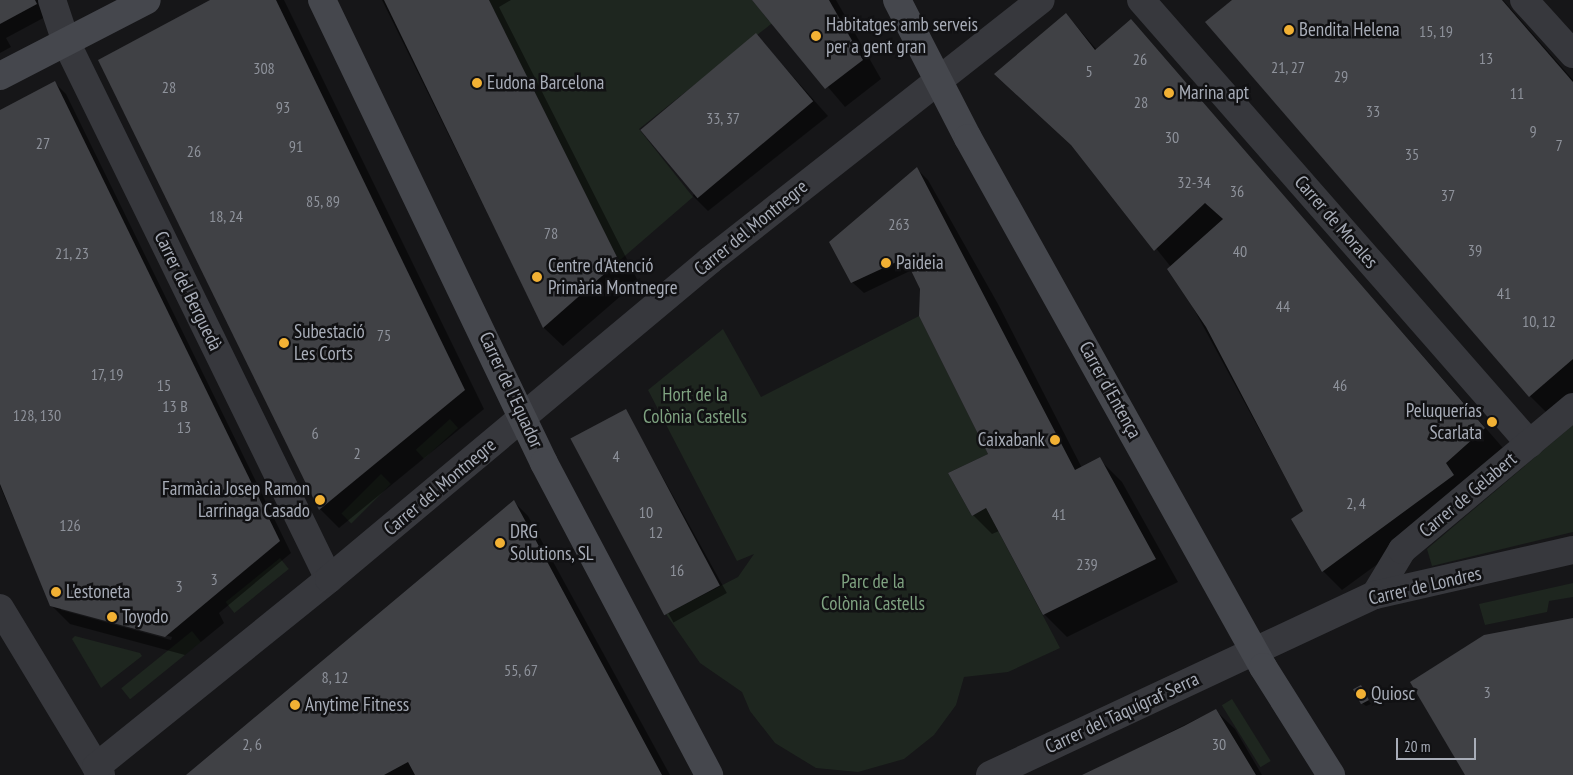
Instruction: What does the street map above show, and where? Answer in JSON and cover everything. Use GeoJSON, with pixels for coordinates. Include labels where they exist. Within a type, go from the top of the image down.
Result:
{"type":"FeatureCollection","features":[{"type":"Feature","properties":{"kind":"main road"},"geometry":{"type":"LineString","coordinates":[[0,76],[147,0]]}},
{"type":"Feature","properties":{"kind":"main road","name":"Carrer de l'Equador"},"geometry":{"type":"LineString","coordinates":[[322,0],[524,418],[708,775]]}},
{"type":"Feature","properties":{"kind":"main road","name":"Carrer d'Entença"},"geometry":{"type":"LineString","coordinates":[[897,0],[937,78],[1253,648],[1331,775]]}},
{"type":"Feature","properties":{"kind":"street","name":"Carrer del Berguedà"},"geometry":{"type":"LineString","coordinates":[[52,0],[66,42],[329,579]]}},
{"type":"Feature","properties":{"kind":"street","name":"Carrer del Montnegre"},"geometry":{"type":"LineString","coordinates":[[98,771],[937,78],[1041,0]]}},
{"type":"Feature","properties":{"kind":"street","name":"Carrer de Morales"},"geometry":{"type":"LineString","coordinates":[[1141,0],[1530,444]]}},
{"type":"Feature","properties":{"kind":"street"},"geometry":{"type":"LineString","coordinates":[[1524,0],[1573,54]]}},
{"type":"Feature","properties":{"kind":"street","name":"Carrer de Gelabert"},"geometry":{"type":"LineString","coordinates":[[1375,595],[1402,550],[1573,407]]}},
{"type":"Feature","properties":{"kind":"street","name":"Carrer de Londres"},"geometry":{"type":"LineString","coordinates":[[1253,648],[1375,595],[1459,579],[1573,550]]}},
{"type":"Feature","properties":{"kind":"street"},"geometry":{"type":"LineString","coordinates":[[0,608],[98,771]]}},
{"type":"Feature","properties":{"kind":"street","name":"Carrer del Taquígraf Serra"},"geometry":{"type":"LineString","coordinates":[[990,775],[1253,648]]}},
{"type":"Feature","properties":{"kind":"green space"},"geometry":{"type":"Polygon","coordinates":[[[489,0],[752,0],[769,21],[776,20],[639,129],[693,197],[619,261],[489,0]]]}},
{"type":"Feature","properties":{"kind":"green space","name":"Parc de la Colònia Castells"},"geometry":{"type":"Polygon","coordinates":[[[919,316],[988,454],[948,473],[972,516],[986,508],[1060,648],[1008,672],[964,677],[956,705],[934,735],[904,759],[858,772],[816,768],[775,743],[750,711],[742,692],[700,663],[666,614],[738,577],[754,554],[737,561],[648,390],[723,329],[761,397],[919,316]]]}},
{"type":"Feature","properties":{"kind":"green space"},"geometry":{"type":"Polygon","coordinates":[[[450,419],[458,428],[424,459],[416,450],[450,419]]]}},
{"type":"Feature","properties":{"kind":"green space"},"geometry":{"type":"Polygon","coordinates":[[[1573,425],[1573,532],[1432,566],[1427,549],[1573,425]]]}},
{"type":"Feature","properties":{"kind":"green space"},"geometry":{"type":"Polygon","coordinates":[[[381,474],[391,484],[351,523],[341,514],[381,474]]]}},
{"type":"Feature","properties":{"kind":"green space"},"geometry":{"type":"Polygon","coordinates":[[[280,558],[289,569],[234,613],[226,602],[280,558]]]}},
{"type":"Feature","properties":{"kind":"green space"},"geometry":{"type":"Polygon","coordinates":[[[1573,583],[1573,597],[1549,601],[1547,612],[1485,625],[1479,604],[1573,583]]]}},
{"type":"Feature","properties":{"kind":"green space"},"geometry":{"type":"Polygon","coordinates":[[[192,631],[201,642],[130,699],[121,688],[192,631]]]}},
{"type":"Feature","properties":{"kind":"green space"},"geometry":{"type":"Polygon","coordinates":[[[75,636],[140,653],[142,656],[101,688],[72,639],[75,636]]]}},
{"type":"Feature","properties":{"kind":"green space"},"geometry":{"type":"Polygon","coordinates":[[[1232,699],[1271,761],[1261,767],[1222,705],[1232,699]]]}},
{"type":"Feature","properties":{"kind":"building"},"geometry":{"type":"Polygon","coordinates":[[[0,0],[35,0],[37,4],[0,24],[0,0]]]}},
{"type":"Feature","properties":{"kind":"building"},"geometry":{"type":"Polygon","coordinates":[[[210,0],[276,0],[465,390],[319,510],[98,60],[210,0]]]}},
{"type":"Feature","properties":{"kind":"building"},"geometry":{"type":"Polygon","coordinates":[[[384,0],[489,0],[619,261],[543,328],[384,0]]]}},
{"type":"Feature","properties":{"kind":"building","name":"Habitatges amb serveis per a gent gran"},"geometry":{"type":"Polygon","coordinates":[[[752,0],[829,0],[863,60],[825,89],[752,0]]]}},
{"type":"Feature","properties":{"kind":"building"},"geometry":{"type":"Polygon","coordinates":[[[1232,0],[1502,0],[1573,82],[1573,359],[1529,397],[1205,22],[1232,0]]]}},
{"type":"Feature","properties":{"kind":"building"},"geometry":{"type":"Polygon","coordinates":[[[1066,13],[1095,50],[1131,19],[1485,428],[1446,463],[1454,475],[1322,572],[1291,519],[1303,511],[1206,327],[1167,269],[1223,219],[1205,203],[1154,251],[1071,145],[994,74],[1066,13]]]}},
{"type":"Feature","properties":{"kind":"building"},"geometry":{"type":"Polygon","coordinates":[[[756,33],[813,101],[698,198],[640,130],[756,33]]]}},
{"type":"Feature","properties":{"kind":"building"},"geometry":{"type":"Polygon","coordinates":[[[55,81],[280,541],[165,637],[50,606],[0,484],[0,110],[55,81]]]}},
{"type":"Feature","properties":{"kind":"building"},"geometry":{"type":"Polygon","coordinates":[[[917,167],[1075,470],[1100,457],[1156,559],[1043,615],[986,508],[972,516],[948,473],[988,454],[919,316],[920,289],[905,258],[851,283],[829,242],[917,167]]]}},
{"type":"Feature","properties":{"kind":"building"},"geometry":{"type":"Polygon","coordinates":[[[626,409],[720,586],[664,615],[570,439],[626,409]]]}},
{"type":"Feature","properties":{"kind":"building"},"geometry":{"type":"Polygon","coordinates":[[[514,500],[662,775],[415,775],[408,762],[384,775],[186,775],[514,500]]]}},
{"type":"Feature","properties":{"kind":"building"},"geometry":{"type":"Polygon","coordinates":[[[1573,618],[1573,775],[1465,775],[1410,682],[1484,635],[1573,618]]]}},
{"type":"Feature","properties":{"kind":"building","name":"Quiosc"},"geometry":{"type":"Polygon","coordinates":[[[1361,685],[1369,700],[1361,704],[1353,689],[1361,685]]]}},
{"type":"Feature","properties":{"kind":"building"},"geometry":{"type":"Polygon","coordinates":[[[1216,709],[1256,775],[1082,775],[1184,726],[1216,709]]]}},
{"type":"Feature","properties":{"kind":"place","name":"Bendita Helena"},"geometry":{"type":"Point","coordinates":[1289,30]}},
{"type":"Feature","properties":{"kind":"place","name":"Habitatges amb serveis per a gent gran"},"geometry":{"type":"Point","coordinates":[816,36]}},
{"type":"Feature","properties":{"kind":"place","name":"Eudona Barcelona"},"geometry":{"type":"Point","coordinates":[477,83]}},
{"type":"Feature","properties":{"kind":"place","name":"Marina apt"},"geometry":{"type":"Point","coordinates":[1169,93]}},
{"type":"Feature","properties":{"kind":"place","name":"Paideia"},"geometry":{"type":"Point","coordinates":[886,263]}},
{"type":"Feature","properties":{"kind":"place","name":"Centre d'Atenció Primària Montnegre"},"geometry":{"type":"Point","coordinates":[537,277]}},
{"type":"Feature","properties":{"kind":"place","name":"Subestació Les Corts"},"geometry":{"type":"Point","coordinates":[284,343]}},
{"type":"Feature","properties":{"kind":"place","name":"Peluquerías Scarlata"},"geometry":{"type":"Point","coordinates":[1492,422]}},
{"type":"Feature","properties":{"kind":"place","name":"Caixabank"},"geometry":{"type":"Point","coordinates":[1055,440]}},
{"type":"Feature","properties":{"kind":"place","name":"Farmàcia Josep Ramon Larrinaga Casado"},"geometry":{"type":"Point","coordinates":[320,500]}},
{"type":"Feature","properties":{"kind":"place","name":"DRG Solutions, SL"},"geometry":{"type":"Point","coordinates":[500,543]}},
{"type":"Feature","properties":{"kind":"place","name":"L'estoneta"},"geometry":{"type":"Point","coordinates":[56,592]}},
{"type":"Feature","properties":{"kind":"place","name":"Toyodo"},"geometry":{"type":"Point","coordinates":[112,617]}},
{"type":"Feature","properties":{"kind":"place","name":"Quiosc"},"geometry":{"type":"Point","coordinates":[1361,694]}},
{"type":"Feature","properties":{"kind":"place","name":"Anytime Fitness"},"geometry":{"type":"Point","coordinates":[295,705]}},
{"type":"Feature","properties":{"kind":"park label","name":"Hort de la Colònia Castells"},"geometry":{"type":"Point","coordinates":[695,406]}}]}
